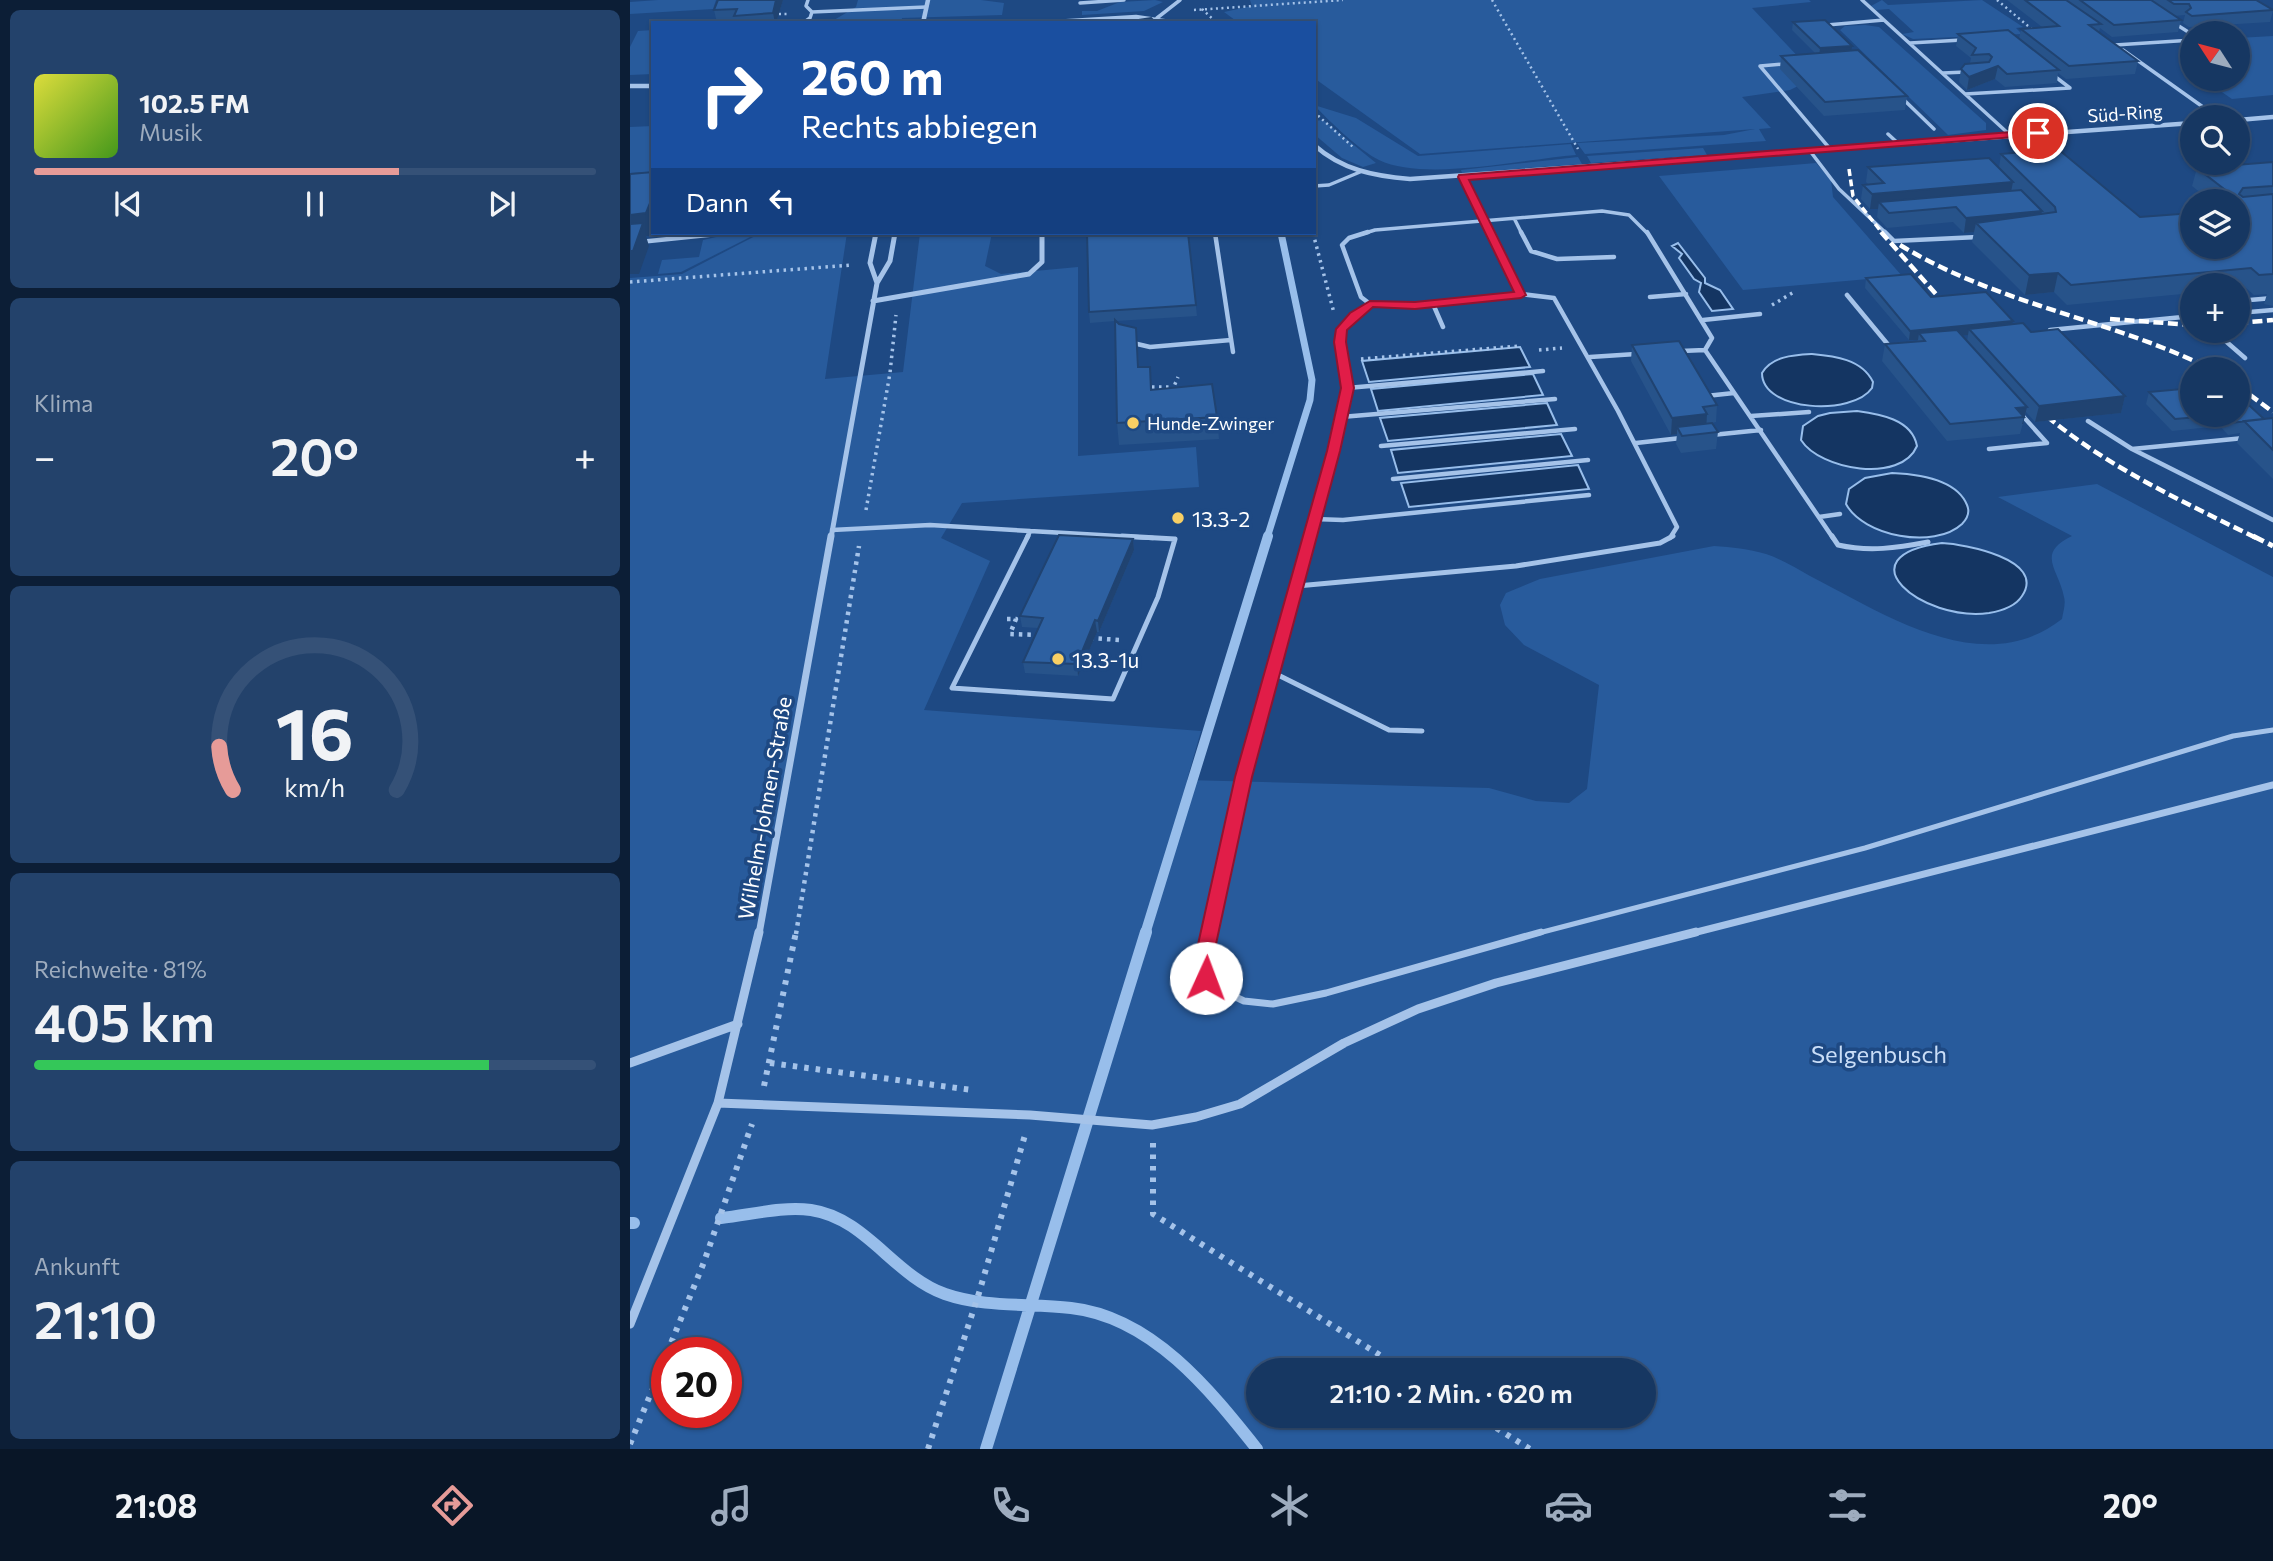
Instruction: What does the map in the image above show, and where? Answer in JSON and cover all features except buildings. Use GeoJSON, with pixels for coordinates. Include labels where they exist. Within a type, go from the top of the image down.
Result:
{"type":"FeatureCollection","features":[{"type":"Feature","properties":{"kind":"street"},"geometry":{"type":"LineString","coordinates":[[923,21],[928,0]]}},
{"type":"Feature","properties":{"kind":"street"},"geometry":{"type":"LineString","coordinates":[[1066,21],[1124,17],[1169,21]]}},
{"type":"Feature","properties":{"kind":"street"},"geometry":{"type":"LineString","coordinates":[[630,86],[651,86]]}},
{"type":"Feature","properties":{"kind":"street"},"geometry":{"type":"LineString","coordinates":[[2250,119],[2273,117]]}},
{"type":"Feature","properties":{"kind":"street","name":"Süd-Ring"},"geometry":{"type":"LineString","coordinates":[[1316,147],[1334,161],[1360,172],[1410,179],[2180,124]]}},
{"type":"Feature","properties":{"kind":"street","name":"Wilhelm-Johnen-Straße"},"geometry":{"type":"LineString","coordinates":[[876,235],[870,263],[877,283]]}},
{"type":"Feature","properties":{"kind":"street","name":"Wilhelm-Johnen-Straße"},"geometry":{"type":"LineString","coordinates":[[630,1324],[718,1103],[755,956],[873,301],[877,283],[890,261],[895,235]]}},
{"type":"Feature","properties":{"kind":"street"},"geometry":{"type":"LineString","coordinates":[[873,301],[1030,274],[1042,262],[1042,235]]}},
{"type":"Feature","properties":{"kind":"street"},"geometry":{"type":"LineString","coordinates":[[718,1103],[1043,1116],[1152,1125],[1196,1117],[1240,1104],[1344,1043],[1418,1009],[1496,983],[2273,785]]}},
{"type":"Feature","properties":{"kind":"street"},"geometry":{"type":"LineString","coordinates":[[630,1063],[738,1024]]}},
{"type":"Feature","properties":{"kind":"lane"},"geometry":{"type":"LineString","coordinates":[[808,0],[806,6],[812,12],[926,7]]}},
{"type":"Feature","properties":{"kind":"lane"},"geometry":{"type":"LineString","coordinates":[[1080,2],[1124,0]]}},
{"type":"Feature","properties":{"kind":"lane"},"geometry":{"type":"LineString","coordinates":[[1157,18],[1180,0]]}},
{"type":"Feature","properties":{"kind":"lane"},"geometry":{"type":"LineString","coordinates":[[1863,0],[2010,135]]}},
{"type":"Feature","properties":{"kind":"lane"},"geometry":{"type":"LineString","coordinates":[[806,21],[812,12]]}},
{"type":"Feature","properties":{"kind":"lane"},"geometry":{"type":"LineString","coordinates":[[2180,27],[2171,20],[2184,19]]}},
{"type":"Feature","properties":{"kind":"lane"},"geometry":{"type":"LineString","coordinates":[[1835,33],[1826,24],[1884,20]]}},
{"type":"Feature","properties":{"kind":"lane"},"geometry":{"type":"LineString","coordinates":[[2180,38],[2114,43],[2180,90]]}},
{"type":"Feature","properties":{"kind":"lane"},"geometry":{"type":"LineString","coordinates":[[1910,43],[1965,40]]}},
{"type":"Feature","properties":{"kind":"lane"},"geometry":{"type":"LineString","coordinates":[[1786,64],[1760,66],[1831,150]]}},
{"type":"Feature","properties":{"kind":"lane"},"geometry":{"type":"LineString","coordinates":[[1942,73],[1976,72]]}},
{"type":"Feature","properties":{"kind":"lane"},"geometry":{"type":"LineString","coordinates":[[1965,94],[2070,88],[2051,73]]}},
{"type":"Feature","properties":{"kind":"lane"},"geometry":{"type":"LineString","coordinates":[[2181,91],[2200,105]]}},
{"type":"Feature","properties":{"kind":"lane"},"geometry":{"type":"LineString","coordinates":[[1895,92],[1934,130]]}},
{"type":"Feature","properties":{"kind":"lane"},"geometry":{"type":"LineString","coordinates":[[2038,133],[2065,159]]}},
{"type":"Feature","properties":{"kind":"lane"},"geometry":{"type":"LineString","coordinates":[[1888,134],[1900,145]]}},
{"type":"Feature","properties":{"kind":"lane"},"geometry":{"type":"LineString","coordinates":[[1810,151],[1839,189],[1894,241],[1981,236]]}},
{"type":"Feature","properties":{"kind":"lane"},"geometry":{"type":"LineString","coordinates":[[1316,186],[1329,185],[1360,172]]}},
{"type":"Feature","properties":{"kind":"lane"},"geometry":{"type":"LineString","coordinates":[[1463,177],[1521,295]]}},
{"type":"Feature","properties":{"kind":"lane"},"geometry":{"type":"LineString","coordinates":[[1297,586],[1516,566],[1660,543],[1673,536],[1677,527],[1590,357],[1554,298],[1521,295],[1433,304],[1370,304],[1361,297],[1343,251],[1342,245],[1349,238],[1375,230],[1514,220],[1591,211],[1621,213],[1634,217],[1641,223],[1703,320],[1712,338],[1705,350]]}},
{"type":"Feature","properties":{"kind":"lane"},"geometry":{"type":"LineString","coordinates":[[1866,214],[1878,213]]}},
{"type":"Feature","properties":{"kind":"lane"},"geometry":{"type":"LineString","coordinates":[[1514,220],[1531,251],[1557,259],[1614,257]]}},
{"type":"Feature","properties":{"kind":"lane"},"geometry":{"type":"LineString","coordinates":[[630,243],[708,235]]}},
{"type":"Feature","properties":{"kind":"lane"},"geometry":{"type":"LineString","coordinates":[[1215,235],[1233,352]]}},
{"type":"Feature","properties":{"kind":"lane"},"geometry":{"type":"LineString","coordinates":[[1650,297],[1686,294]]}},
{"type":"Feature","properties":{"kind":"lane"},"geometry":{"type":"LineString","coordinates":[[1847,295],[1889,347],[1902,346]]}},
{"type":"Feature","properties":{"kind":"lane"},"geometry":{"type":"LineString","coordinates":[[2250,300],[2273,298]]}},
{"type":"Feature","properties":{"kind":"lane"},"geometry":{"type":"LineString","coordinates":[[1370,304],[1342,329],[1340,342],[1348,388],[1274,673],[1244,777],[1204,958],[1206,978],[1225,992],[1244,1001],[1273,1004],[1865,848],[2221,739],[2273,730]]}},
{"type":"Feature","properties":{"kind":"lane"},"geometry":{"type":"LineString","coordinates":[[1433,304],[1443,327]]}},
{"type":"Feature","properties":{"kind":"lane"},"geometry":{"type":"LineString","coordinates":[[2250,312],[2273,310]]}},
{"type":"Feature","properties":{"kind":"lane"},"geometry":{"type":"LineString","coordinates":[[1703,320],[1760,314]]}},
{"type":"Feature","properties":{"kind":"lane"},"geometry":{"type":"LineString","coordinates":[[2040,331],[2180,315]]}},
{"type":"Feature","properties":{"kind":"lane"},"geometry":{"type":"LineString","coordinates":[[1123,341],[1150,347],[1231,340]]}},
{"type":"Feature","properties":{"kind":"lane"},"geometry":{"type":"LineString","coordinates":[[2228,343],[2244,357]]}},
{"type":"Feature","properties":{"kind":"lane"},"geometry":{"type":"LineString","coordinates":[[1679,351],[1705,350]]}},
{"type":"Feature","properties":{"kind":"lane"},"geometry":{"type":"LineString","coordinates":[[1705,350],[1838,545],[1860,551],[1882,552],[1928,541]]}},
{"type":"Feature","properties":{"kind":"lane"},"geometry":{"type":"LineString","coordinates":[[1590,357],[1641,354]]}},
{"type":"Feature","properties":{"kind":"lane"},"geometry":{"type":"LineString","coordinates":[[1348,388],[1543,370]]}},
{"type":"Feature","properties":{"kind":"lane"},"geometry":{"type":"LineString","coordinates":[[1706,396],[1734,393]]}},
{"type":"Feature","properties":{"kind":"lane"},"geometry":{"type":"LineString","coordinates":[[1341,417],[1556,399]]}},
{"type":"Feature","properties":{"kind":"lane"},"geometry":{"type":"LineString","coordinates":[[1751,416],[1809,412]]}},
{"type":"Feature","properties":{"kind":"lane"},"geometry":{"type":"LineString","coordinates":[[1989,449],[2046,443],[2019,412]]}},
{"type":"Feature","properties":{"kind":"lane"},"geometry":{"type":"LineString","coordinates":[[2088,421],[2132,449],[2273,520]]}},
{"type":"Feature","properties":{"kind":"lane"},"geometry":{"type":"LineString","coordinates":[[1381,446],[1575,429]]}},
{"type":"Feature","properties":{"kind":"lane"},"geometry":{"type":"LineString","coordinates":[[1699,436],[1761,430]]}},
{"type":"Feature","properties":{"kind":"lane"},"geometry":{"type":"LineString","coordinates":[[2132,449],[2247,437]]}},
{"type":"Feature","properties":{"kind":"lane"},"geometry":{"type":"LineString","coordinates":[[1636,443],[1686,438]]}},
{"type":"Feature","properties":{"kind":"lane"},"geometry":{"type":"LineString","coordinates":[[1393,479],[1588,460]]}},
{"type":"Feature","properties":{"kind":"lane"},"geometry":{"type":"LineString","coordinates":[[1314,519],[1343,520],[1589,495]]}},
{"type":"Feature","properties":{"kind":"lane"},"geometry":{"type":"LineString","coordinates":[[1819,517],[1839,514]]}},
{"type":"Feature","properties":{"kind":"lane"},"geometry":{"type":"LineString","coordinates":[[832,530],[930,525],[1031,529],[1175,539],[1158,597],[1112,699],[952,688],[1031,529]]}},
{"type":"Feature","properties":{"kind":"lane"},"geometry":{"type":"LineString","coordinates":[[1274,673],[1389,730],[1422,731]]}},
{"type":"Feature","properties":{"kind":"path"},"geometry":{"type":"LineString","coordinates":[[1166,11],[1343,0]]}},
{"type":"Feature","properties":{"kind":"path"},"geometry":{"type":"LineString","coordinates":[[1492,0],[1581,156]]}},
{"type":"Feature","properties":{"kind":"path"},"geometry":{"type":"LineString","coordinates":[[1997,0],[2039,35],[2028,36]]}},
{"type":"Feature","properties":{"kind":"path"},"geometry":{"type":"LineString","coordinates":[[1201,8],[1215,21]]}},
{"type":"Feature","properties":{"kind":"path"},"geometry":{"type":"LineString","coordinates":[[1316,120],[1322,119]]}},
{"type":"Feature","properties":{"kind":"path"},"geometry":{"type":"LineString","coordinates":[[1314,235],[1336,320],[1342,329]]}},
{"type":"Feature","properties":{"kind":"path"},"geometry":{"type":"LineString","coordinates":[[630,282],[860,264]]}},
{"type":"Feature","properties":{"kind":"path"},"geometry":{"type":"LineString","coordinates":[[674,1337],[704,1262],[760,1103],[792,959],[890,373],[898,297]]}},
{"type":"Feature","properties":{"kind":"path"},"geometry":{"type":"LineString","coordinates":[[1172,395],[1172,387],[1178,377]]}},
{"type":"Feature","properties":{"kind":"path"},"geometry":{"type":"LineString","coordinates":[[1152,387],[1172,387]]}},
{"type":"Feature","properties":{"kind":"path"},"geometry":{"type":"LineString","coordinates":[[987,617],[1016,620],[1010,634],[1049,636]]}},
{"type":"Feature","properties":{"kind":"path"},"geometry":{"type":"LineString","coordinates":[[1087,638],[1138,641]]}},
{"type":"Feature","properties":{"kind":"path"},"geometry":{"type":"LineString","coordinates":[[1152,1125],[1153,1214],[1385,1358]]}},
{"type":"Feature","properties":{"kind":"path"},"geometry":{"type":"LineString","coordinates":[[928,1449],[978,1293]]}},
{"type":"Feature","properties":{"kind":"path"},"geometry":{"type":"LineString","coordinates":[[630,1444],[651,1392]]}},
{"type":"Feature","properties":{"kind":"path"},"geometry":{"type":"LineString","coordinates":[[1496,1428],[1530,1449]]}},
{"type":"Feature","properties":{"kind":"green space"},"geometry":{"type":"Polygon","coordinates":[[[716,0],[713,9],[630,14],[630,2],[716,0]]]}},
{"type":"Feature","properties":{"kind":"green space"},"geometry":{"type":"Polygon","coordinates":[[[858,0],[981,0],[1004,3],[1002,15],[902,18],[901,21],[832,21],[856,7],[858,0]]]}},
{"type":"Feature","properties":{"kind":"green space"},"geometry":{"type":"Polygon","coordinates":[[[1250,0],[1811,2],[1752,8],[1806,65],[1802,84],[1790,90],[1742,97],[1771,128],[1759,129],[1766,141],[1585,154],[1577,143],[1724,135],[1755,129],[1420,154],[1316,79],[1316,21],[1236,21],[1224,12],[1252,6],[1250,0]]]}},
{"type":"Feature","properties":{"kind":"green space"},"geometry":{"type":"Polygon","coordinates":[[[1882,0],[1888,5],[1982,0],[2023,27],[2016,28],[2022,34],[1913,39],[1902,34],[1914,32],[1889,9],[1876,10],[1871,6],[1882,0]]]}},
{"type":"Feature","properties":{"kind":"green space"},"geometry":{"type":"Polygon","coordinates":[[[1120,2],[1163,2],[1144,11],[1082,15],[1082,11],[1097,11],[1120,2]]]}},
{"type":"Feature","properties":{"kind":"green space"},"geometry":{"type":"Polygon","coordinates":[[[1845,26],[1879,27],[1986,123],[1986,130],[1948,135],[1840,30],[1845,26]]]}},
{"type":"Feature","properties":{"kind":"green space"},"geometry":{"type":"Polygon","coordinates":[[[651,30],[651,74],[630,75],[630,47],[638,31],[651,30]]]}},
{"type":"Feature","properties":{"kind":"green space"},"geometry":{"type":"Polygon","coordinates":[[[2273,36],[2273,95],[2232,99],[2220,91],[2250,91],[2250,37],[2273,36]]]}},
{"type":"Feature","properties":{"kind":"green space"},"geometry":{"type":"Polygon","coordinates":[[[1316,106],[1356,118],[1418,156],[1571,144],[1576,155],[1475,167],[1422,169],[1379,160],[1336,127],[1316,106]]]}},
{"type":"Feature","properties":{"kind":"green space"},"geometry":{"type":"Polygon","coordinates":[[[1323,120],[1376,163],[1363,167],[1342,158],[1316,136],[1316,121],[1323,120]]]}},
{"type":"Feature","properties":{"kind":"green space"},"geometry":{"type":"Polygon","coordinates":[[[651,126],[651,172],[630,173],[630,127],[651,126]]]}},
{"type":"Feature","properties":{"kind":"green space"},"geometry":{"type":"Polygon","coordinates":[[[1703,148],[1707,155],[1591,163],[1587,156],[1703,148]]]}},
{"type":"Feature","properties":{"kind":"green space"},"geometry":{"type":"Polygon","coordinates":[[[1578,157],[1582,164],[1462,173],[1461,170],[1578,157]]]}},
{"type":"Feature","properties":{"kind":"green space"},"geometry":{"type":"Polygon","coordinates":[[[1816,163],[1831,180],[1833,197],[1902,276],[1743,290],[1659,176],[1816,163]]]}},
{"type":"Feature","properties":{"kind":"green space"},"geometry":{"type":"Polygon","coordinates":[[[725,235],[754,235],[681,272],[658,274],[662,260],[699,257],[703,240],[725,235]]]}},
{"type":"Feature","properties":{"kind":"green space","name":"Selgenbusch"},"geometry":{"type":"Polygon","coordinates":[[[757,235],[847,235],[825,379],[903,372],[920,235],[992,235],[985,266],[1001,274],[1078,267],[1078,456],[1196,447],[1199,487],[962,503],[941,538],[990,561],[924,710],[1201,731],[1187,780],[1489,788],[1536,801],[1569,803],[1587,789],[1599,685],[1524,645],[1505,625],[1500,605],[1506,593],[1540,579],[1714,546],[1772,556],[1902,623],[1934,635],[1967,643],[1999,644],[2031,637],[2062,619],[2065,600],[2052,556],[2054,549],[2072,536],[1998,497],[2097,484],[2273,577],[2273,1449],[630,1449],[630,278],[682,274],[757,235]]]}},
{"type":"Feature","properties":{"kind":"shaded area"},"geometry":{"type":"Polygon","coordinates":[[[1678,243],[1705,278],[1705,283],[1720,290],[1733,309],[1712,311],[1699,292],[1701,283],[1694,279],[1679,258],[1682,254],[1672,246],[1678,243]]]}},
{"type":"Feature","properties":{"kind":"shaded area"},"geometry":{"type":"Polygon","coordinates":[[[1520,347],[1530,367],[1369,382],[1362,361],[1520,347]]]}},
{"type":"Feature","properties":{"kind":"shaded area"},"geometry":{"type":"Polygon","coordinates":[[[1812,354],[1855,364],[1868,374],[1873,382],[1872,388],[1862,397],[1847,403],[1810,406],[1777,396],[1766,386],[1762,373],[1766,367],[1784,358],[1812,354]]]}},
{"type":"Feature","properties":{"kind":"shaded area"},"geometry":{"type":"Polygon","coordinates":[[[1533,374],[1543,395],[1378,411],[1371,389],[1533,374]]]}},
{"type":"Feature","properties":{"kind":"shaded area"},"geometry":{"type":"Polygon","coordinates":[[[1547,403],[1557,425],[1388,441],[1380,418],[1547,403]]]}},
{"type":"Feature","properties":{"kind":"shaded area"},"geometry":{"type":"Polygon","coordinates":[[[1857,411],[1884,416],[1902,424],[1914,437],[1917,446],[1908,458],[1878,469],[1842,465],[1825,459],[1801,440],[1803,426],[1818,416],[1857,411]]]}},
{"type":"Feature","properties":{"kind":"shaded area"},"geometry":{"type":"Polygon","coordinates":[[[1561,434],[1572,456],[1398,473],[1391,450],[1561,434]]]}},
{"type":"Feature","properties":{"kind":"shaded area"},"geometry":{"type":"Polygon","coordinates":[[[1578,465],[1589,489],[1409,507],[1401,483],[1578,465]]]}},
{"type":"Feature","properties":{"kind":"shaded area"},"geometry":{"type":"Polygon","coordinates":[[[1892,473],[1923,476],[1945,483],[1962,496],[1967,505],[1965,520],[1950,532],[1917,538],[1900,536],[1867,524],[1846,504],[1849,489],[1865,478],[1892,473]]]}},
{"type":"Feature","properties":{"kind":"shaded area"},"geometry":{"type":"Polygon","coordinates":[[[1942,543],[1983,550],[2013,563],[2023,572],[2027,583],[2022,596],[2012,606],[1989,613],[1964,613],[1939,608],[1918,598],[1902,586],[1895,573],[1897,561],[1912,550],[1942,543]]]}},
{"type":"Feature","properties":{"kind":"waterway"},"geometry":{"type":"LineString","coordinates":[[1267,538],[1310,400],[1312,380],[1281,235]]}},
{"type":"Feature","properties":{"kind":"waterway"},"geometry":{"type":"LineString","coordinates":[[1145,934],[1268,536]]}},
{"type":"Feature","properties":{"kind":"waterway"},"geometry":{"type":"LineString","coordinates":[[1030,1305],[1146,932]]}},
{"type":"Feature","properties":{"kind":"waterway"},"geometry":{"type":"LineString","coordinates":[[721,1218],[800,1209],[830,1215],[864,1235],[927,1286],[960,1298],[1030,1305]]}},
{"type":"Feature","properties":{"kind":"waterway"},"geometry":{"type":"LineString","coordinates":[[986,1449],[1030,1305]]}},
{"type":"Feature","properties":{"kind":"waterway"},"geometry":{"type":"LineString","coordinates":[[1030,1305],[1071,1308],[1100,1314],[1153,1341],[1199,1381],[1257,1449]]}},
{"type":"Feature","properties":{"kind":"railway"},"geometry":{"type":"LineString","coordinates":[[1849,169],[1853,196],[1883,234]]}},
{"type":"Feature","properties":{"kind":"railway"},"geometry":{"type":"LineString","coordinates":[[1881,232],[1950,310]]}},
{"type":"Feature","properties":{"kind":"railway"},"geometry":{"type":"LineString","coordinates":[[1900,245],[1976,283],[2185,357]]}},
{"type":"Feature","properties":{"kind":"railway"},"geometry":{"type":"LineString","coordinates":[[2110,319],[2180,324]]}},
{"type":"Feature","properties":{"kind":"railway"},"geometry":{"type":"LineString","coordinates":[[2250,322],[2273,320]]}},
{"type":"Feature","properties":{"kind":"railway"},"geometry":{"type":"LineString","coordinates":[[2250,395],[2273,412]]}},
{"type":"Feature","properties":{"kind":"railway"},"geometry":{"type":"LineString","coordinates":[[2036,407],[2061,428],[2114,464],[2256,538]]}},
{"type":"Feature","properties":{"kind":"railway"},"geometry":{"type":"LineString","coordinates":[[2253,536],[2273,546]]}},
{"type":"Feature","properties":{"kind":"place","name":"Hunde-Zwinger"},"geometry":{"type":"Point","coordinates":[1133,423]}},
{"type":"Feature","properties":{"kind":"place","name":"13.3-2"},"geometry":{"type":"Point","coordinates":[1178,518]}},
{"type":"Feature","properties":{"kind":"place","name":"13.3-1u"},"geometry":{"type":"Point","coordinates":[1058,659]}},
{"type":"Feature","properties":{"kind":"route"},"geometry":{"type":"LineString","coordinates":[[1206,978],[1204,958],[1244,777],[1274,673],[1348,388],[1340,342],[1342,329],[1370,304],[1415,306],[1521,295],[1463,177],[2038,133]]}}]}
